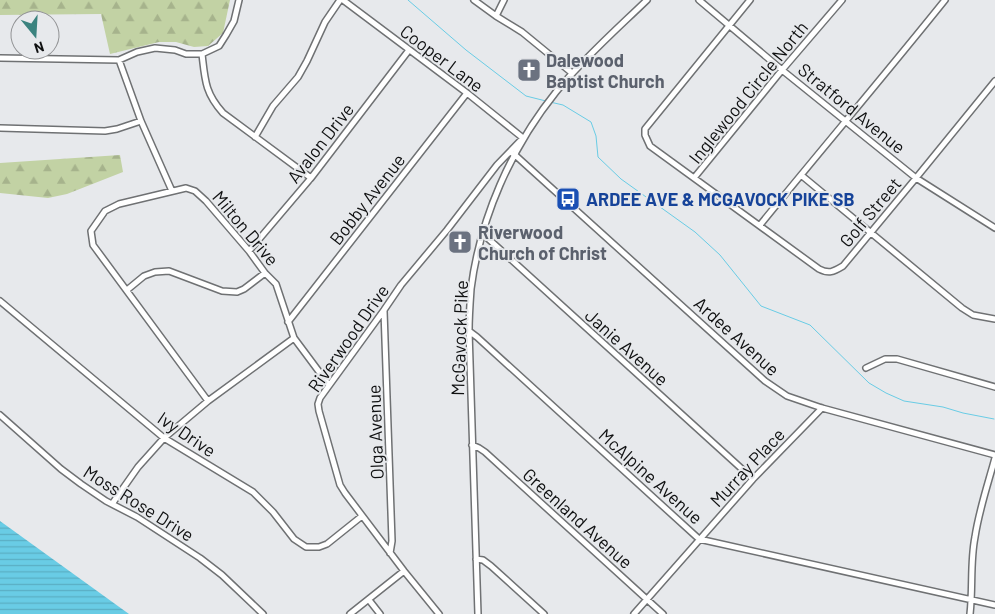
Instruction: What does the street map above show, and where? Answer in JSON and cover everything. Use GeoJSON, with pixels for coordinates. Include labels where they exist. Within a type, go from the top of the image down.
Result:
{"type":"FeatureCollection","features":[{"type":"Feature","properties":{"kind":"street"},"geometry":{"type":"LineString","coordinates":[[0,58],[119,60],[137,52],[155,48],[175,50],[186,54],[202,54],[219,46],[234,21],[239,0]]}},
{"type":"Feature","properties":{"kind":"street"},"geometry":{"type":"LineString","coordinates":[[255,137],[273,106],[298,77],[325,22],[341,0]]}},
{"type":"Feature","properties":{"kind":"street","name":"Cooper Lane"},"geometry":{"type":"LineString","coordinates":[[341,0],[467,93],[523,138]]}},
{"type":"Feature","properties":{"kind":"street"},"geometry":{"type":"LineString","coordinates":[[474,0],[522,32],[572,73]]}},
{"type":"Feature","properties":{"kind":"street"},"geometry":{"type":"LineString","coordinates":[[496,16],[504,0]]}},
{"type":"Feature","properties":{"kind":"street","name":"McGavock Pike"},"geometry":{"type":"LineString","coordinates":[[478,614],[469,331],[472,288],[483,234],[507,168],[516,155],[523,138],[572,73],[647,0]]}},
{"type":"Feature","properties":{"kind":"street","name":"Stratford Avenue"},"geometry":{"type":"LineString","coordinates":[[699,0],[916,178],[995,228]]}},
{"type":"Feature","properties":{"kind":"street"},"geometry":{"type":"LineString","coordinates":[[729,25],[750,0]]}},
{"type":"Feature","properties":{"kind":"street","name":"Inglewood Circle North"},"geometry":{"type":"LineString","coordinates":[[694,178],[842,0]]}},
{"type":"Feature","properties":{"kind":"street"},"geometry":{"type":"LineString","coordinates":[[760,226],[902,54],[944,0]]}},
{"type":"Feature","properties":{"kind":"street","name":"Golf Street"},"geometry":{"type":"LineString","coordinates":[[729,25],[644,129],[647,141],[650,146],[819,269],[826,272],[843,266],[995,80]]}},
{"type":"Feature","properties":{"kind":"street","name":"Avalon Drive"},"geometry":{"type":"LineString","coordinates":[[250,251],[311,178],[408,50]]}},
{"type":"Feature","properties":{"kind":"street"},"geometry":{"type":"LineString","coordinates":[[202,54],[207,88],[214,102],[223,113],[311,178]]}},
{"type":"Feature","properties":{"kind":"street"},"geometry":{"type":"LineString","coordinates":[[119,60],[141,121],[172,191]]}},
{"type":"Feature","properties":{"kind":"street","name":"Bobby Avenue"},"geometry":{"type":"LineString","coordinates":[[288,322],[467,93]]}},
{"type":"Feature","properties":{"kind":"street"},"geometry":{"type":"LineString","coordinates":[[0,128],[105,131],[141,121]]}},
{"type":"Feature","properties":{"kind":"street","name":"Riverwood Drive"},"geometry":{"type":"LineString","coordinates":[[439,614],[345,494],[340,485],[318,404],[320,398],[401,285],[447,230],[496,165],[523,138]]}},
{"type":"Feature","properties":{"kind":"street","name":"Ardee Avenue"},"geometry":{"type":"LineString","coordinates":[[508,153],[516,155],[765,381],[787,396],[822,408],[995,456]]}},
{"type":"Feature","properties":{"kind":"street"},"geometry":{"type":"LineString","coordinates":[[496,165],[507,168]]}},
{"type":"Feature","properties":{"kind":"street"},"geometry":{"type":"LineString","coordinates":[[801,175],[962,308],[973,315],[995,319]]}},
{"type":"Feature","properties":{"kind":"street","name":"Milton Drive"},"geometry":{"type":"LineString","coordinates":[[208,402],[93,245],[91,231],[105,211],[119,204],[186,188],[195,191],[206,200],[276,284],[294,338],[330,385]]}},
{"type":"Feature","properties":{"kind":"street","name":"Janie Avenue"},"geometry":{"type":"LineString","coordinates":[[483,234],[753,480]]}},
{"type":"Feature","properties":{"kind":"street"},"geometry":{"type":"LineString","coordinates":[[127,290],[144,276],[155,272],[169,271],[222,291],[238,292],[266,273]]}},
{"type":"Feature","properties":{"kind":"street","name":"Ivy Drive"},"geometry":{"type":"LineString","coordinates":[[0,301],[164,438],[253,492],[273,512],[294,539],[306,547],[319,547],[327,544],[362,516]]}},
{"type":"Feature","properties":{"kind":"street","name":"Olga Avenue"},"geometry":{"type":"LineString","coordinates":[[384,310],[392,541],[390,553]]}},
{"type":"Feature","properties":{"kind":"street","name":"McAlpine Avenue"},"geometry":{"type":"LineString","coordinates":[[469,331],[700,539],[995,605]]}},
{"type":"Feature","properties":{"kind":"street"},"geometry":{"type":"LineString","coordinates":[[112,504],[138,467],[164,438],[208,402],[294,338]]}},
{"type":"Feature","properties":{"kind":"street"},"geometry":{"type":"LineString","coordinates":[[866,368],[885,359],[897,359],[995,387]]}},
{"type":"Feature","properties":{"kind":"street","name":"Murray Place"},"geometry":{"type":"LineString","coordinates":[[634,614],[753,480],[822,408]]}},
{"type":"Feature","properties":{"kind":"street","name":"Moss Rose Drive"},"geometry":{"type":"LineString","coordinates":[[0,415],[81,484],[137,517],[222,574],[263,614]]}},
{"type":"Feature","properties":{"kind":"street","name":"Greenland Avenue"},"geometry":{"type":"LineString","coordinates":[[472,445],[485,452],[663,614]]}},
{"type":"Feature","properties":{"kind":"street"},"geometry":{"type":"LineString","coordinates":[[970,614],[975,537],[995,456]]}},
{"type":"Feature","properties":{"kind":"street"},"geometry":{"type":"LineString","coordinates":[[476,559],[482,560],[491,566],[544,614]]}},
{"type":"Feature","properties":{"kind":"street"},"geometry":{"type":"LineString","coordinates":[[350,614],[404,571]]}},
{"type":"Feature","properties":{"kind":"street"},"geometry":{"type":"LineString","coordinates":[[369,600],[380,614]]}},
{"type":"Feature","properties":{"kind":"green space"},"geometry":{"type":"Polygon","coordinates":[[[0,0],[230,0],[223,33],[208,46],[194,47],[176,42],[159,42],[110,54],[101,14],[60,14],[60,10],[10,10],[10,15],[0,15],[0,0]]]}},
{"type":"Feature","properties":{"kind":"green space"},"geometry":{"type":"Polygon","coordinates":[[[120,155],[123,172],[67,194],[48,198],[0,193],[0,163],[120,155]]]}},
{"type":"Feature","properties":{"kind":"water"},"geometry":{"type":"Polygon","coordinates":[[[0,521],[129,614],[0,614],[0,521]]]}},
{"type":"Feature","properties":{"kind":"waterway"},"geometry":{"type":"LineString","coordinates":[[408,0],[466,50],[526,96],[546,101]]}},
{"type":"Feature","properties":{"kind":"waterway"},"geometry":{"type":"LineString","coordinates":[[550,102],[563,105],[591,122],[596,136],[598,157],[621,179],[695,232],[720,255],[761,306],[810,325],[869,383],[886,393],[904,401],[943,407],[994,419]]}},
{"type":"Feature","properties":{"kind":"place","name":"Dalewood Baptist Church"},"geometry":{"type":"Point","coordinates":[529,70]}},
{"type":"Feature","properties":{"kind":"place","name":"ARDEE AVE & MCGAVOCK PIKE SB"},"geometry":{"type":"Point","coordinates":[568,199]}},
{"type":"Feature","properties":{"kind":"place","name":"Riverwood Church of Christ"},"geometry":{"type":"Point","coordinates":[460,242]}}]}
